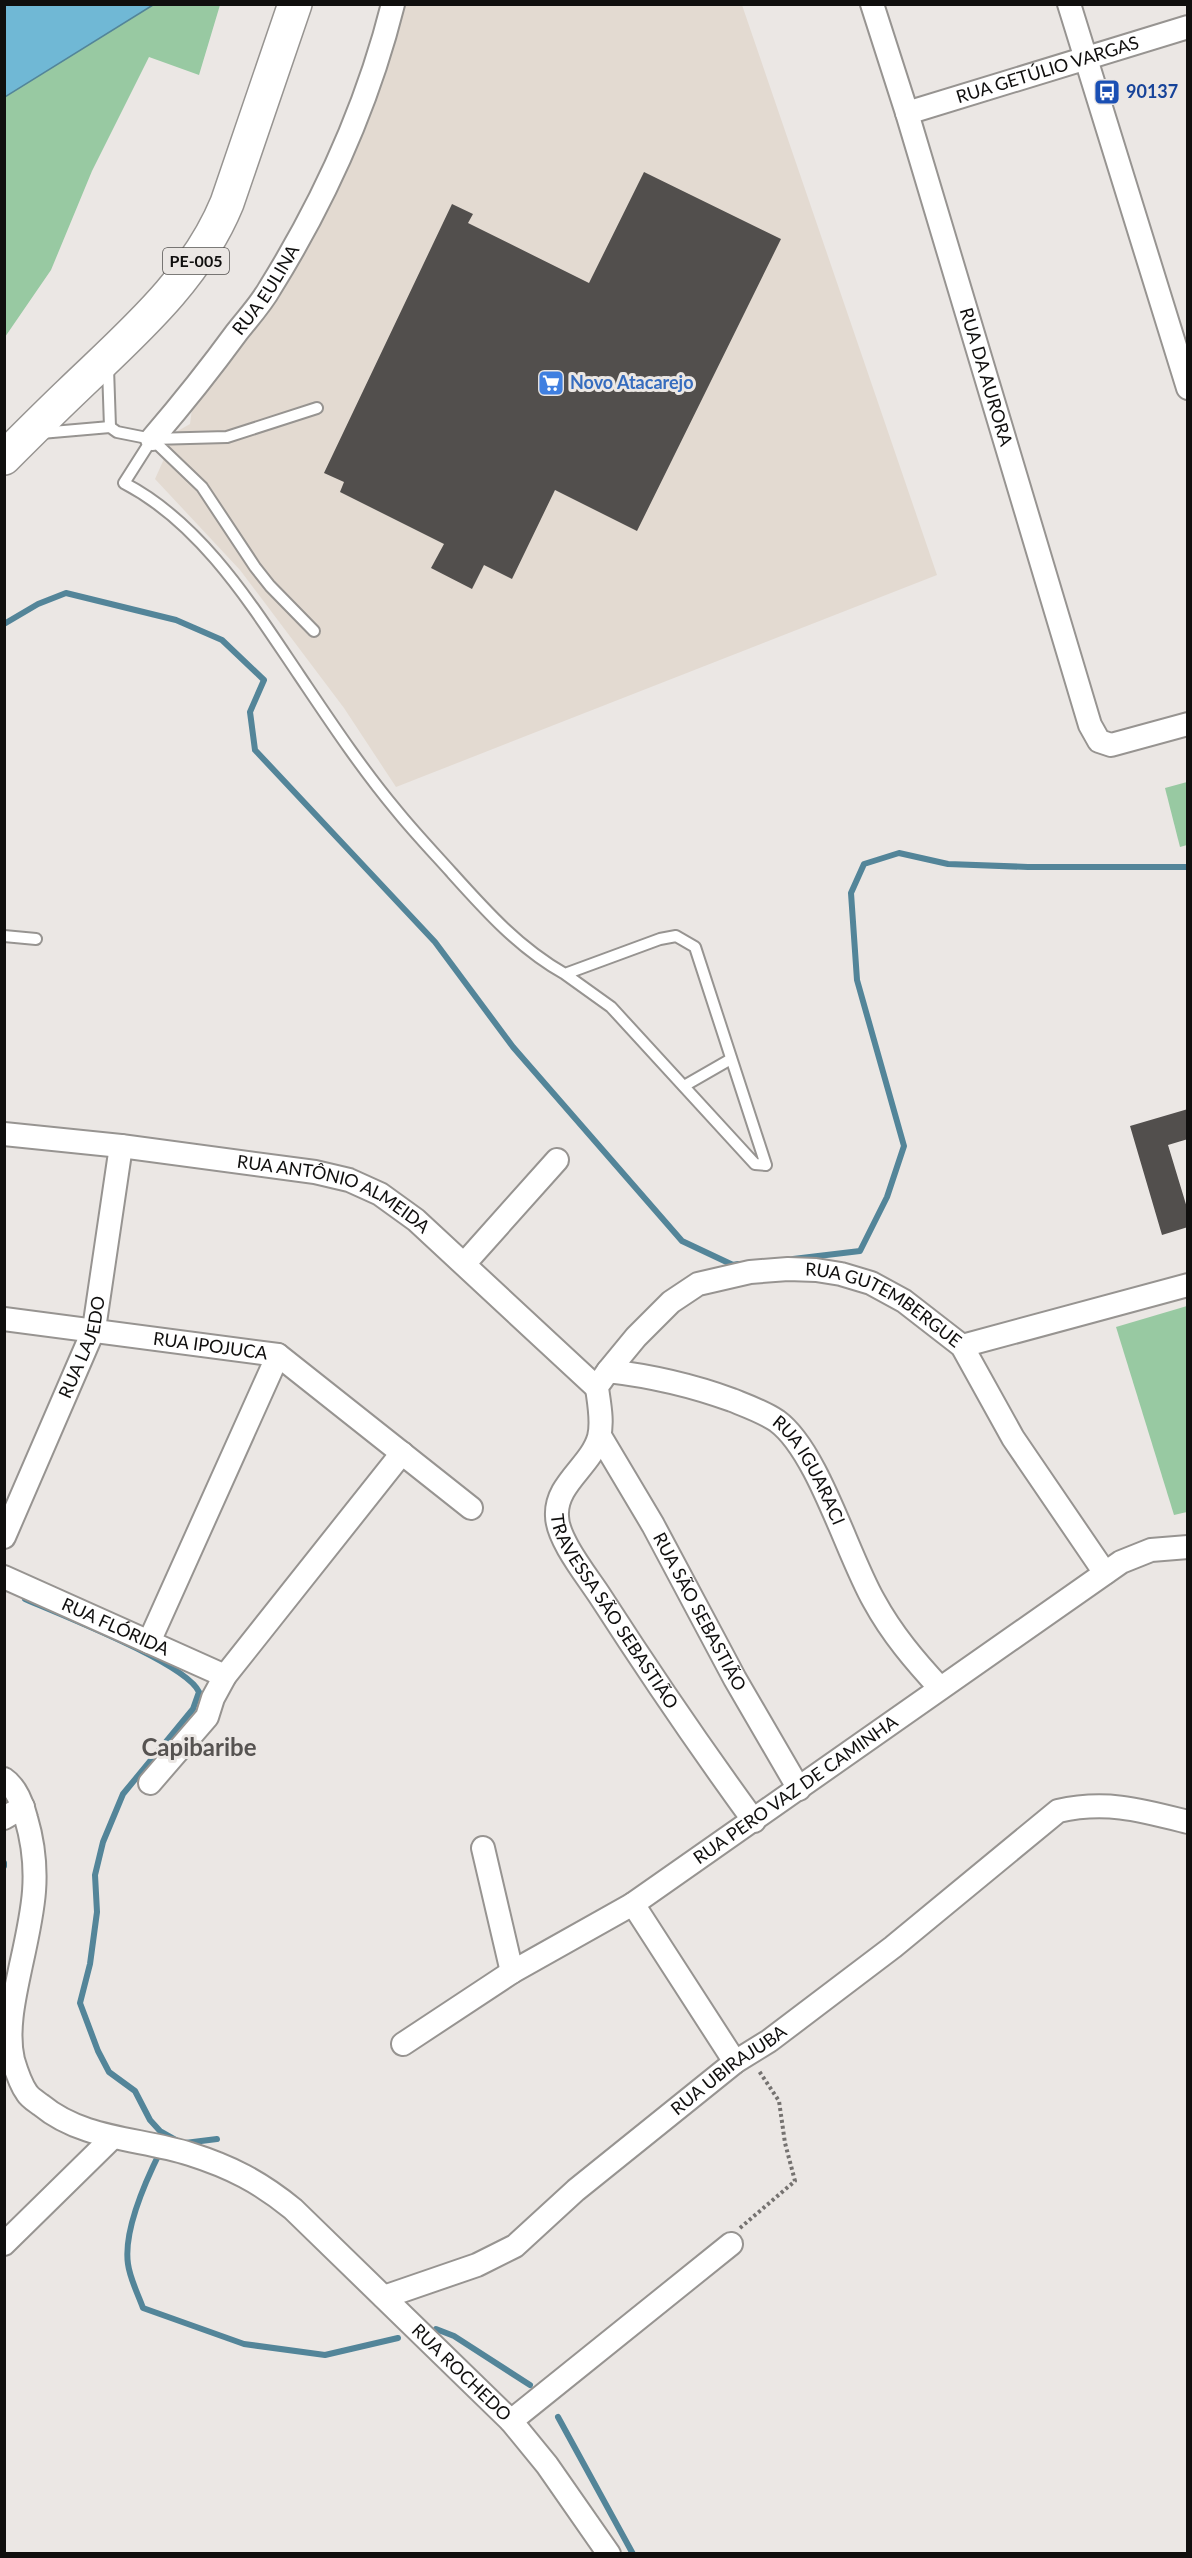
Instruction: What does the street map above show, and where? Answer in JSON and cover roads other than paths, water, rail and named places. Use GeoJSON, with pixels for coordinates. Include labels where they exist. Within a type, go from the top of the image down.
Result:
{"type":"FeatureCollection","features":[{"type":"Feature","properties":{"kind":"main road","name":"PE-005"},"geometry":{"type":"LineString","coordinates":[[4,458],[108,359],[182,279],[200,256],[216,228],[295,4]]}},
{"type":"Feature","properties":{"kind":"street","name":"RUA EULINA"},"geometry":{"type":"LineString","coordinates":[[152,439],[198,386],[269,290],[297,240],[357,117],[383,45],[393,4]]}},
{"type":"Feature","properties":{"kind":"street","name":"RUA DA AURORA"},"geometry":{"type":"LineString","coordinates":[[872,4],[907,113],[1076,681],[1094,734],[1107,745],[1188,724]]}},
{"type":"Feature","properties":{"kind":"street"},"geometry":{"type":"LineString","coordinates":[[1069,4],[1188,388]]}},
{"type":"Feature","properties":{"kind":"street","name":"RUA GETÚLIO VARGAS"},"geometry":{"type":"LineString","coordinates":[[907,113],[1188,27]]}},
{"type":"Feature","properties":{"kind":"street","name":"RUA ANTÔNIO ALMEIDA"},"geometry":{"type":"LineString","coordinates":[[4,1134],[121,1146],[315,1172],[349,1180],[380,1194],[416,1220],[602,1380]]}},
{"type":"Feature","properties":{"kind":"street","name":"RUA LAJEDO"},"geometry":{"type":"LineString","coordinates":[[4,1537],[94,1329],[121,1146]]}},
{"type":"Feature","properties":{"kind":"street"},"geometry":{"type":"LineString","coordinates":[[465,1263],[557,1160]]}},
{"type":"Feature","properties":{"kind":"street","name":"RUA GUTEMBERGUE"},"geometry":{"type":"LineString","coordinates":[[602,1380],[656,1317],[684,1292],[698,1284],[750,1272],[816,1270],[857,1278],[904,1301],[962,1346],[1013,1438],[1105,1573]]}},
{"type":"Feature","properties":{"kind":"street"},"geometry":{"type":"LineString","coordinates":[[962,1346],[1188,1285]]}},
{"type":"Feature","properties":{"kind":"street","name":"RUA IPOJUCA"},"geometry":{"type":"LineString","coordinates":[[4,1319],[94,1329],[278,1355],[471,1508]]}},
{"type":"Feature","properties":{"kind":"street"},"geometry":{"type":"LineString","coordinates":[[149,1642],[278,1355]]}},
{"type":"Feature","properties":{"kind":"street"},"geometry":{"type":"LineString","coordinates":[[600,1436],[602,1380]]}},
{"type":"Feature","properties":{"kind":"street","name":"RUA IGUARACI"},"geometry":{"type":"LineString","coordinates":[[602,1380],[670,1380],[703,1389],[755,1409],[778,1422],[794,1437],[810,1461],[864,1582],[894,1635],[940,1688]]}},
{"type":"Feature","properties":{"kind":"street","name":"RUA SÃO SEBASTIÃO"},"geometry":{"type":"LineString","coordinates":[[600,1436],[653,1526],[735,1679],[799,1789]]}},
{"type":"Feature","properties":{"kind":"street","name":"TRAVESSA SÃO SEBASTIÃO"},"geometry":{"type":"LineString","coordinates":[[600,1436],[594,1450],[561,1496],[557,1510],[558,1524],[577,1561],[649,1673],[754,1821]]}},
{"type":"Feature","properties":{"kind":"street"},"geometry":{"type":"LineString","coordinates":[[150,1783],[207,1717],[213,1698],[225,1676],[402,1453]]}},
{"type":"Feature","properties":{"kind":"street","name":"RUA PERO VAZ DE CAMINHA"},"geometry":{"type":"LineString","coordinates":[[403,2044],[512,1972],[633,1904],[1105,1573],[1142,1552],[1188,1547]]}},
{"type":"Feature","properties":{"kind":"street","name":"RUA FLÓRIDA"},"geometry":{"type":"LineString","coordinates":[[4,1577],[225,1676]]}},
{"type":"Feature","properties":{"kind":"street","name":"RUA ROCHEDO"},"geometry":{"type":"LineString","coordinates":[[4,1779],[9,1782],[14,1812],[34,1846],[36,1878],[31,1917],[11,2010],[13,2059],[27,2094],[55,2117],[112,2138],[176,2151],[242,2173],[271,2191],[511,2421],[547,2465],[609,2553]]}},
{"type":"Feature","properties":{"kind":"street","name":"RUA UBIRAJUBA"},"geometry":{"type":"LineString","coordinates":[[384,2297],[477,2265],[515,2246],[576,2190],[741,2057],[769,2041],[892,1947],[1058,1811],[1080,1806],[1106,1806],[1144,1811],[1188,1822]]}},
{"type":"Feature","properties":{"kind":"street"},"geometry":{"type":"LineString","coordinates":[[483,1848],[512,1972]]}},
{"type":"Feature","properties":{"kind":"street"},"geometry":{"type":"LineString","coordinates":[[633,1904],[741,2057]]}},
{"type":"Feature","properties":{"kind":"street"},"geometry":{"type":"LineString","coordinates":[[4,2244],[112,2138]]}},
{"type":"Feature","properties":{"kind":"street"},"geometry":{"type":"LineString","coordinates":[[511,2421],[731,2244]]}},
{"type":"Feature","properties":{"kind":"lane"},"geometry":{"type":"LineString","coordinates":[[108,359],[110,427]]}},
{"type":"Feature","properties":{"kind":"lane"},"geometry":{"type":"LineString","coordinates":[[29,434],[110,427],[117,432],[152,439],[227,437],[317,408]]}},
{"type":"Feature","properties":{"kind":"lane"},"geometry":{"type":"LineString","coordinates":[[152,439],[202,487],[260,573],[314,631]]}},
{"type":"Feature","properties":{"kind":"lane"},"geometry":{"type":"LineString","coordinates":[[152,439],[124,483],[147,495],[172,514],[209,552],[264,623],[397,811],[495,921],[540,960],[565,974],[611,1007],[755,1164],[766,1165],[695,947],[676,936],[660,939],[565,974]]}},
{"type":"Feature","properties":{"kind":"lane"},"geometry":{"type":"LineString","coordinates":[[4,936],[36,939]]}},
{"type":"Feature","properties":{"kind":"lane"},"geometry":{"type":"LineString","coordinates":[[684,1086],[732,1059]]}},
{"type":"Feature","properties":{"kind":"water"},"geometry":{"type":"Polygon","coordinates":[[[5,4],[153,4],[153,5],[5,97],[5,4]]]}},
{"type":"Feature","properties":{"kind":"waterway"},"geometry":{"type":"LineString","coordinates":[[4,624],[38,604],[66,593],[176,620],[222,640],[264,680],[250,712],[255,750],[435,942],[513,1047],[682,1241],[733,1265],[738,1264]]}},
{"type":"Feature","properties":{"kind":"waterway"},"geometry":{"type":"LineString","coordinates":[[793,1259],[860,1251],[887,1197],[904,1146],[857,980],[851,893],[864,864],[899,853],[948,864],[1028,867],[1188,867]]}},
{"type":"Feature","properties":{"kind":"waterway"},"geometry":{"type":"LineString","coordinates":[[25,1599],[92,1627],[147,1654],[189,1680],[199,1692],[193,1709],[123,1794],[103,1842],[95,1875],[97,1912],[90,1964],[80,2003],[98,2051],[109,2072],[135,2091],[150,2120],[160,2131],[176,2140]]}},
{"type":"Feature","properties":{"kind":"waterway"},"geometry":{"type":"LineString","coordinates":[[185,2143],[217,2139]]}},
{"type":"Feature","properties":{"kind":"waterway"},"geometry":{"type":"LineString","coordinates":[[161,2150],[137,2206],[127,2251],[132,2281],[143,2308],[244,2344],[325,2355],[398,2338]]}},
{"type":"Feature","properties":{"kind":"waterway"},"geometry":{"type":"LineString","coordinates":[[436,2329],[454,2336],[530,2385]]}},
{"type":"Feature","properties":{"kind":"waterway"},"geometry":{"type":"LineString","coordinates":[[558,2417],[633,2554]]}},
{"type":"Feature","properties":{"kind":"place","name":"90137"},"geometry":{"type":"Point","coordinates":[1107,92]}},
{"type":"Feature","properties":{"kind":"place","name":"Novo Atacarejo"},"geometry":{"type":"Point","coordinates":[551,383]}},
{"type":"Feature","properties":{"kind":"district","name":"Capibaribe"},"geometry":{"type":"Point","coordinates":[199,1748]}}]}
